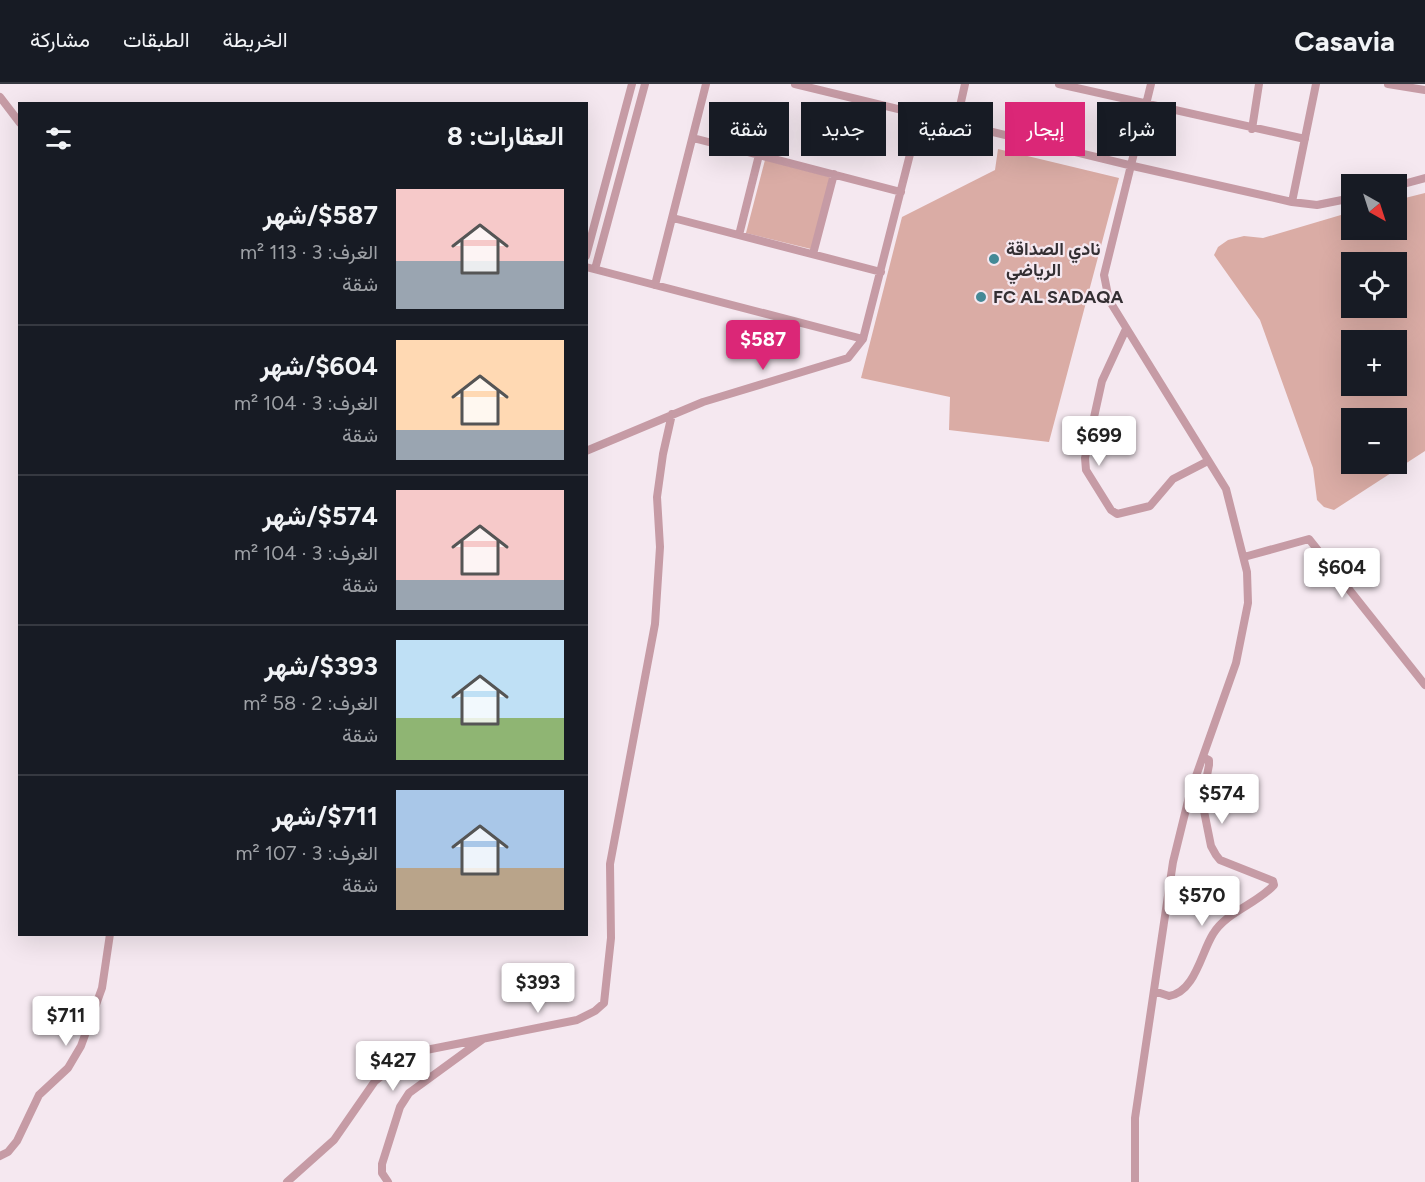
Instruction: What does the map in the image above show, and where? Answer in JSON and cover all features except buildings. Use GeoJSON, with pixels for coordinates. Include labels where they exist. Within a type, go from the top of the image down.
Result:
{"type":"FeatureCollection","features":[{"type":"Feature","properties":{"kind":"street"},"geometry":{"type":"LineString","coordinates":[[588,249],[632,84]]}},
{"type":"Feature","properties":{"kind":"street"},"geometry":{"type":"LineString","coordinates":[[645,84],[591,268],[863,339]]}},
{"type":"Feature","properties":{"kind":"street"},"geometry":{"type":"LineString","coordinates":[[655,285],[706,84]]}},
{"type":"Feature","properties":{"kind":"street"},"geometry":{"type":"LineString","coordinates":[[795,84],[898,110]]}},
{"type":"Feature","properties":{"kind":"street"},"geometry":{"type":"LineString","coordinates":[[961,102],[965,84]]}},
{"type":"Feature","properties":{"kind":"street"},"geometry":{"type":"LineString","coordinates":[[1059,84],[1088,87],[1136,102]]}},
{"type":"Feature","properties":{"kind":"street"},"geometry":{"type":"LineString","coordinates":[[1147,102],[1151,84]]}},
{"type":"Feature","properties":{"kind":"street"},"geometry":{"type":"LineString","coordinates":[[1252,129],[1259,84]]}},
{"type":"Feature","properties":{"kind":"street"},"geometry":{"type":"LineString","coordinates":[[1292,202],[1316,84]]}},
{"type":"Feature","properties":{"kind":"street"},"geometry":{"type":"LineString","coordinates":[[1388,84],[1425,90]]}},
{"type":"Feature","properties":{"kind":"street"},"geometry":{"type":"LineString","coordinates":[[0,97],[18,120]]}},
{"type":"Feature","properties":{"kind":"street"},"geometry":{"type":"LineString","coordinates":[[1176,112],[1305,139]]}},
{"type":"Feature","properties":{"kind":"street"},"geometry":{"type":"LineString","coordinates":[[993,133],[1292,202],[1317,205],[1341,200]]}},
{"type":"Feature","properties":{"kind":"street"},"geometry":{"type":"LineString","coordinates":[[693,138],[709,142]]}},
{"type":"Feature","properties":{"kind":"street"},"geometry":{"type":"LineString","coordinates":[[739,235],[759,156]]}},
{"type":"Feature","properties":{"kind":"street"},"geometry":{"type":"LineString","coordinates":[[763,156],[901,192]]}},
{"type":"Feature","properties":{"kind":"street"},"geometry":{"type":"LineString","coordinates":[[588,450],[703,402],[848,358],[863,339],[910,156]]}},
{"type":"Feature","properties":{"kind":"street"},"geometry":{"type":"LineString","coordinates":[[1135,156],[1104,275],[1109,300],[1226,489],[1244,557],[1248,603],[1243,634],[1228,689],[1180,826],[1135,1118],[1135,1182]]}},
{"type":"Feature","properties":{"kind":"street"},"geometry":{"type":"LineString","coordinates":[[813,254],[834,174]]}},
{"type":"Feature","properties":{"kind":"street"},"geometry":{"type":"LineString","coordinates":[[1407,183],[1425,178]]}},
{"type":"Feature","properties":{"kind":"street"},"geometry":{"type":"LineString","coordinates":[[673,218],[881,273]]}},
{"type":"Feature","properties":{"kind":"street"},"geometry":{"type":"LineString","coordinates":[[1126,329],[1102,381],[1085,458],[1086,470],[1111,510],[1117,514],[1150,506],[1173,479],[1208,461]]}},
{"type":"Feature","properties":{"kind":"street"},"geometry":{"type":"LineString","coordinates":[[287,1182],[334,1140],[375,1081],[399,1060],[427,1048],[577,1020],[595,1011],[606,999],[610,938],[610,864],[655,624],[660,547],[657,497],[672,414]]}},
{"type":"Feature","properties":{"kind":"street"},"geometry":{"type":"LineString","coordinates":[[1244,557],[1309,539],[1425,685]]}},
{"type":"Feature","properties":{"kind":"street"},"geometry":{"type":"LineString","coordinates":[[1154,991],[1169,996],[1181,992],[1195,972],[1218,927],[1274,885],[1271,879],[1220,860],[1216,855],[1202,807],[1209,765],[1209,760],[1203,757]]}},
{"type":"Feature","properties":{"kind":"street"},"geometry":{"type":"LineString","coordinates":[[0,1156],[8,1152],[18,1141],[39,1095],[68,1068],[81,1047],[102,988],[110,936]]}},
{"type":"Feature","properties":{"kind":"street"},"geometry":{"type":"LineString","coordinates":[[388,1182],[382,1173],[382,1164],[404,1100],[440,1069],[484,1039]]}},
{"type":"Feature","properties":{"kind":"shaded area","name":"نادي الصداقة الرياضي"},"geometry":{"type":"Polygon","coordinates":[[[998,149],[1005,151],[1005,156],[1027,156],[1119,178],[1049,442],[949,430],[950,397],[861,378],[902,217],[995,170],[998,149]]]}},
{"type":"Feature","properties":{"kind":"shaded area"},"geometry":{"type":"Polygon","coordinates":[[[765,160],[830,177],[811,249],[746,233],[765,160]]]}},
{"type":"Feature","properties":{"kind":"shaded area"},"geometry":{"type":"Polygon","coordinates":[[[1425,193],[1425,451],[1407,463],[1407,408],[1341,408],[1341,474],[1390,474],[1334,510],[1324,507],[1317,500],[1313,468],[1260,320],[1214,255],[1218,247],[1228,240],[1244,236],[1263,238],[1341,215],[1341,240],[1407,240],[1407,198],[1425,193]]]}},
{"type":"Feature","properties":{"kind":"place","name":"نادي الصداقة الرياضي"},"geometry":{"type":"Point","coordinates":[994,259]}},
{"type":"Feature","properties":{"kind":"place","name":"FC AL SADAQA"},"geometry":{"type":"Point","coordinates":[981,297]}}]}
